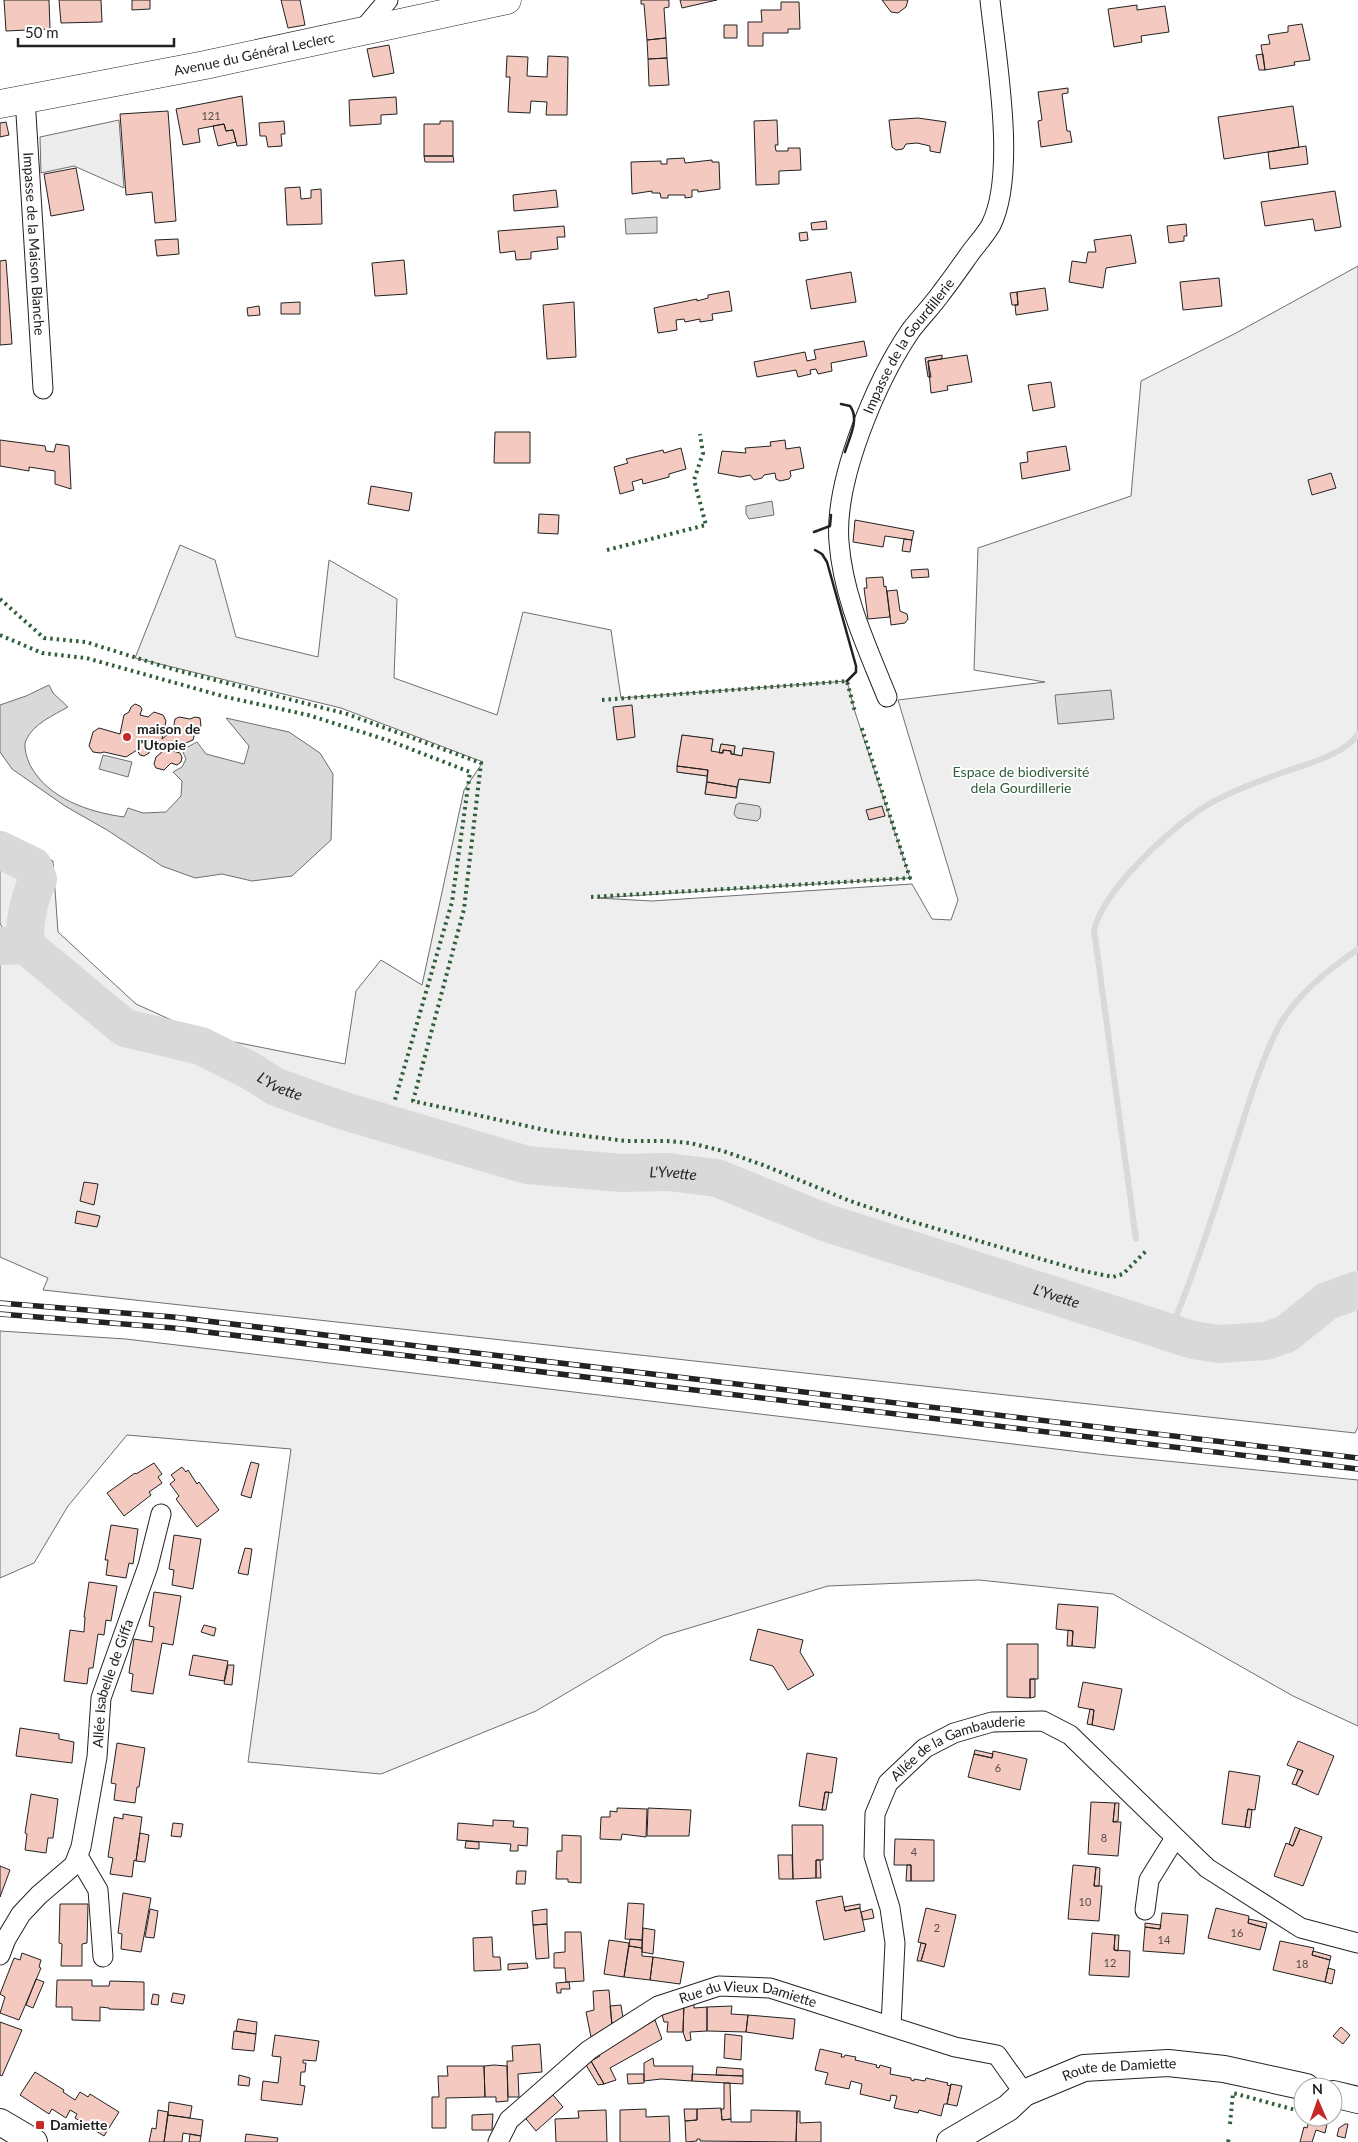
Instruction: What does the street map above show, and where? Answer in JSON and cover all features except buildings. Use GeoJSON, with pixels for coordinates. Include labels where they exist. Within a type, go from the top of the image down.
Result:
{"type":"FeatureCollection","features":[{"type":"Feature","properties":{"kind":"main road","name":"Avenue du Général Leclerc"},"geometry":{"type":"LineString","coordinates":[[12,101],[180,70],[361,32],[489,2]]}},
{"type":"Feature","properties":{"kind":"street"},"geometry":{"type":"LineString","coordinates":[[361,32],[388,0]]}},
{"type":"Feature","properties":{"kind":"street","name":"Impasse de la Gourdillerie"},"geometry":{"type":"LineString","coordinates":[[887,697],[860,632],[846,588],[838,541],[841,503],[850,462],[872,404],[890,366],[912,330],[942,293],[991,225],[1000,195],[1003,163],[1002,107],[990,0]]}},
{"type":"Feature","properties":{"kind":"street","name":"Impasse de la Maison Blanche"},"geometry":{"type":"LineString","coordinates":[[12,101],[43,389]]}},
{"type":"Feature","properties":{"kind":"street","name":"Allée Isabelle de Giffa"},"geometry":{"type":"LineString","coordinates":[[0,1955],[6,1939],[21,1914],[39,1894],[74,1865],[78,1856],[97,1757],[101,1698],[148,1566],[161,1514]]}},
{"type":"Feature","properties":{"kind":"street","name":"Allée de la Gambauderie"},"geometry":{"type":"LineString","coordinates":[[891,2026],[895,1943],[890,1908],[874,1856],[875,1814],[888,1783],[925,1748],[954,1733],[992,1722],[1043,1722],[1070,1735],[1207,1868],[1301,1928],[1358,1943]]}},
{"type":"Feature","properties":{"kind":"street"},"geometry":{"type":"LineString","coordinates":[[1145,1910],[1149,1880],[1175,1838]]}},
{"type":"Feature","properties":{"kind":"street"},"geometry":{"type":"LineString","coordinates":[[78,1856],[98,1890],[103,1957]]}},
{"type":"Feature","properties":{"kind":"street","name":"Rue du Vieux Damiette"},"geometry":{"type":"LineString","coordinates":[[498,2142],[510,2120],[588,2050],[658,2006],[719,1986],[770,1988],[955,2047],[997,2054],[1024,2093]]}},
{"type":"Feature","properties":{"kind":"street","name":"Route de Damiette"},"geometry":{"type":"LineString","coordinates":[[950,2142],[1008,2108],[1024,2093],[1084,2068],[1168,2064],[1224,2069],[1293,2084]]}},
{"type":"Feature","properties":{"kind":"street"},"geometry":{"type":"LineString","coordinates":[[1343,2096],[1358,2100]]}},
{"type":"Feature","properties":{"kind":"street"},"geometry":{"type":"LineString","coordinates":[[0,2122],[34,2142]]}},
{"type":"Feature","properties":{"kind":"green space","name":"Espace de biodiversité dela Gourdillerie"},"geometry":{"type":"Polygon","coordinates":[[[1358,266],[1358,1427],[1355,1433],[43,1290],[48,1278],[0,1257],[0,960],[13,949],[0,923],[0,833],[53,861],[58,932],[136,1004],[209,1037],[345,1064],[356,991],[381,960],[422,985],[464,790],[483,762],[341,708],[135,658],[180,545],[215,560],[236,637],[318,657],[329,560],[397,599],[394,678],[497,715],[523,612],[611,630],[621,698],[847,681],[855,712],[910,878],[597,898],[652,901],[912,884],[932,919],[951,920],[958,900],[898,700],[1045,682],[974,670],[978,548],[1131,496],[1141,381],[1236,333],[1358,266]],[[682,735],[677,772],[707,776],[705,794],[736,798],[739,779],[770,783],[774,753],[743,748],[742,756],[734,754],[735,746],[721,744],[719,753],[711,751],[713,739],[682,735]]]}},
{"type":"Feature","properties":{"kind":"green space"},"geometry":{"type":"Polygon","coordinates":[[[0,1331],[126,1339],[1106,1455],[1358,1480],[1358,1726],[1293,1696],[1113,1594],[979,1580],[828,1586],[663,1636],[536,1711],[381,1774],[248,1762],[291,1449],[127,1435],[68,1506],[34,1563],[0,1578],[0,1331]]]}},
{"type":"Feature","properties":{"kind":"shaded area"},"geometry":{"type":"Polygon","coordinates":[[[119,120],[124,188],[74,166],[41,173],[40,137],[119,120]]]}},
{"type":"Feature","properties":{"kind":"shaded area"},"geometry":{"type":"Polygon","coordinates":[[[657,217],[657,233],[626,234],[625,219],[657,217]]]}},
{"type":"Feature","properties":{"kind":"shaded area"},"geometry":{"type":"Polygon","coordinates":[[[772,501],[774,515],[749,519],[746,514],[746,506],[772,501]]]}},
{"type":"Feature","properties":{"kind":"shaded area"},"geometry":{"type":"Polygon","coordinates":[[[49,685],[53,693],[68,707],[44,720],[34,729],[29,734],[25,746],[30,765],[38,777],[58,795],[97,812],[111,815],[124,817],[128,808],[143,813],[166,812],[181,796],[182,781],[173,772],[182,767],[186,759],[182,750],[197,742],[206,754],[244,764],[249,746],[226,718],[289,732],[320,753],[333,774],[331,840],[292,876],[252,881],[222,874],[195,878],[162,866],[107,830],[65,806],[12,769],[0,752],[0,705],[49,685]]]}},
{"type":"Feature","properties":{"kind":"shaded area"},"geometry":{"type":"Polygon","coordinates":[[[1111,690],[1114,719],[1058,724],[1055,695],[1111,690]]]}},
{"type":"Feature","properties":{"kind":"shaded area"},"geometry":{"type":"Polygon","coordinates":[[[103,755],[132,762],[128,777],[99,769],[103,755]]]}},
{"type":"Feature","properties":{"kind":"shaded area"},"geometry":{"type":"Polygon","coordinates":[[[739,803],[759,806],[761,810],[760,818],[757,821],[737,818],[734,814],[736,805],[739,803]]]}},
{"type":"Feature","properties":{"kind":"waterway"},"geometry":{"type":"LineString","coordinates":[[1136,1239],[1094,930],[1100,914],[1137,864],[1169,834],[1198,811],[1238,790],[1334,753],[1344,748],[1358,734]]}},
{"type":"Feature","properties":{"kind":"waterway"},"geometry":{"type":"LineString","coordinates":[[0,850],[33,866],[38,879],[27,911],[25,945]]}},
{"type":"Feature","properties":{"kind":"waterway","name":"L'Yvette"},"geometry":{"type":"LineString","coordinates":[[0,946],[25,945],[125,1028],[201,1046],[249,1070],[276,1087],[341,1110],[527,1165],[622,1173],[668,1172],[717,1178],[827,1223],[1193,1340],[1219,1344],[1266,1341],[1286,1334],[1327,1301],[1358,1290]]}},
{"type":"Feature","properties":{"kind":"waterway"},"geometry":{"type":"LineString","coordinates":[[1170,1332],[1188,1286],[1249,1102],[1271,1042],[1285,1016],[1303,994],[1358,949]]}},
{"type":"Feature","properties":{"kind":"railway"},"geometry":{"type":"LineString","coordinates":[[0,1303],[173,1317],[1358,1458]]}},
{"type":"Feature","properties":{"kind":"railway"},"geometry":{"type":"LineString","coordinates":[[0,1314],[173,1328],[1358,1469]]}},
{"type":"Feature","properties":{"kind":"hedge"},"geometry":{"type":"LineString","coordinates":[[607,550],[706,525],[694,480],[703,453],[700,434]]}},
{"type":"Feature","properties":{"kind":"hedge"},"geometry":{"type":"LineString","coordinates":[[0,599],[44,638],[86,642],[172,669],[347,714],[481,763],[464,909],[413,1101],[554,1132],[626,1141],[690,1143],[723,1151],[763,1165],[850,1201],[910,1221],[1079,1270],[1113,1277],[1123,1274],[1147,1250]]}},
{"type":"Feature","properties":{"kind":"hedge"},"geometry":{"type":"LineString","coordinates":[[0,635],[42,653],[86,658],[226,697],[308,715],[390,741],[470,772],[452,902],[394,1103]]}},
{"type":"Feature","properties":{"kind":"hedge"},"geometry":{"type":"LineString","coordinates":[[602,700],[847,681],[855,712]]}},
{"type":"Feature","properties":{"kind":"hedge"},"geometry":{"type":"LineString","coordinates":[[591,897],[910,878],[861,726]]}},
{"type":"Feature","properties":{"kind":"hedge"},"geometry":{"type":"LineString","coordinates":[[1230,2124],[1233,2093],[1293,2109]]}},
{"type":"Feature","properties":{"kind":"hedge"},"geometry":{"type":"LineString","coordinates":[[1228,2142],[1229,2138]]}},
{"type":"Feature","properties":{"kind":"wall"},"geometry":{"type":"LineString","coordinates":[[841,404],[850,406],[854,417],[853,429],[845,452]]}},
{"type":"Feature","properties":{"kind":"wall"},"geometry":{"type":"LineString","coordinates":[[814,532],[830,526],[831,515]]}},
{"type":"Feature","properties":{"kind":"wall"},"geometry":{"type":"LineString","coordinates":[[815,550],[822,554],[827,562],[856,666],[856,672],[847,681]]}},
{"type":"Feature","properties":{"kind":"place","name":"maison de l'Utopie"},"geometry":{"type":"Point","coordinates":[127,737]}},
{"type":"Feature","properties":{"kind":"place","name":"Damiette"},"geometry":{"type":"Point","coordinates":[40,2125]}}]}
